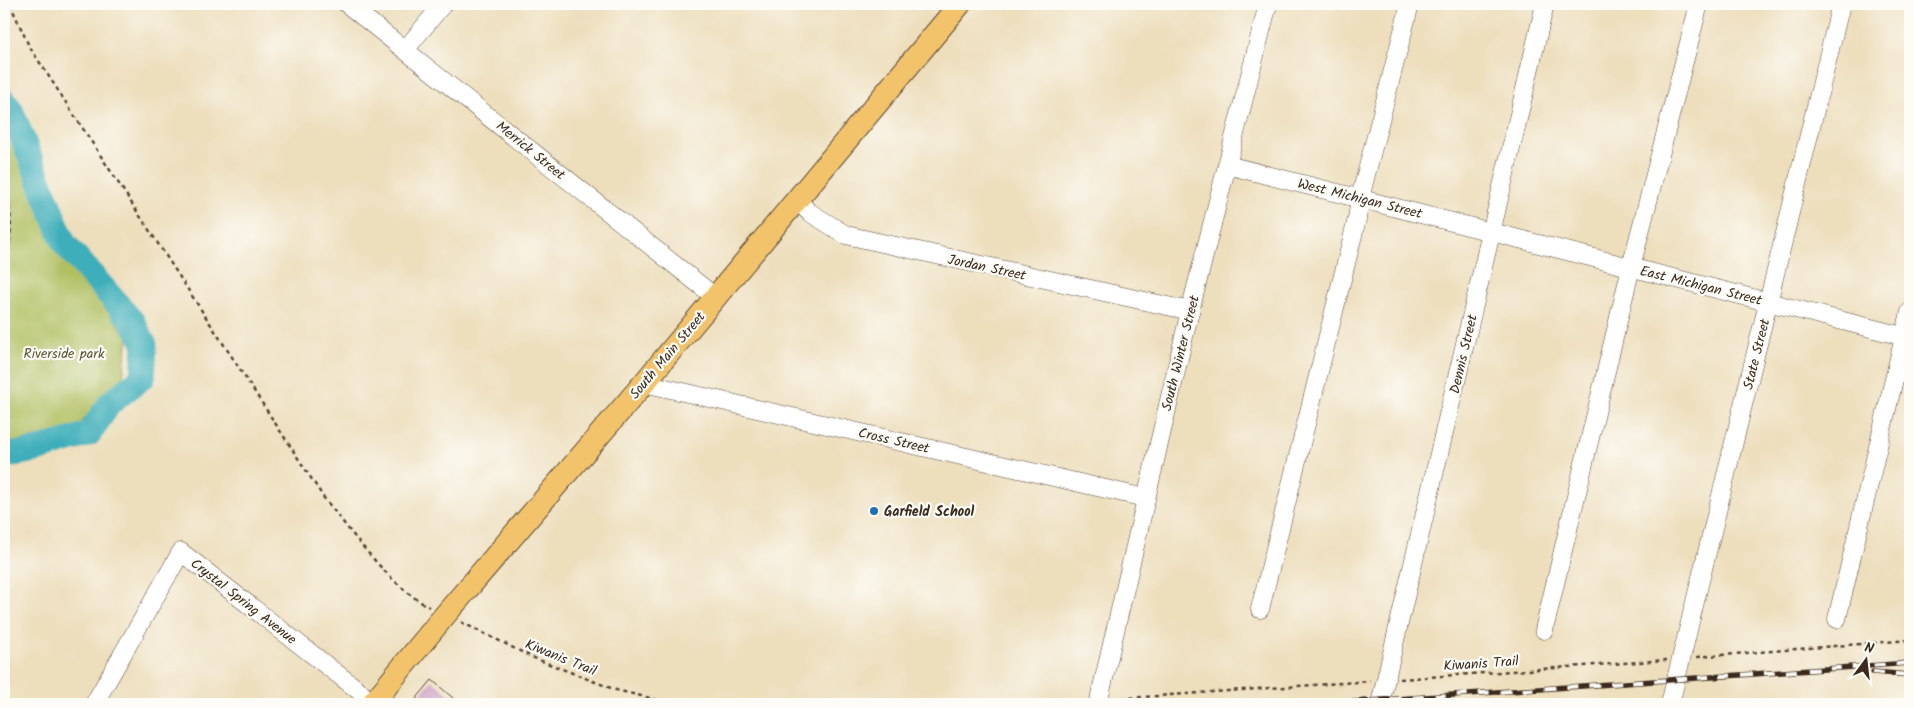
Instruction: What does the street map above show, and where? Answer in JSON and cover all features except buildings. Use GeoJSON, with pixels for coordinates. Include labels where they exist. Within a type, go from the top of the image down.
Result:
{"type":"FeatureCollection","features":[{"type":"Feature","properties":{"kind":"main road","name":"South Main Street"},"geometry":{"type":"LineString","coordinates":[[372,704],[445,615],[644,383],[960,4]]}},
{"type":"Feature","properties":{"kind":"street","name":"Merrick Street"},"geometry":{"type":"LineString","coordinates":[[347,4],[715,297]]}},
{"type":"Feature","properties":{"kind":"street"},"geometry":{"type":"LineString","coordinates":[[405,50],[443,4]]}},
{"type":"Feature","properties":{"kind":"street","name":"South Winter Street"},"geometry":{"type":"LineString","coordinates":[[1098,702],[1190,310],[1268,4]]}},
{"type":"Feature","properties":{"kind":"street"},"geometry":{"type":"LineString","coordinates":[[1260,609],[1360,198],[1410,4]]}},
{"type":"Feature","properties":{"kind":"street","name":"Dennis Street"},"geometry":{"type":"LineString","coordinates":[[1380,704],[1545,4]]}},
{"type":"Feature","properties":{"kind":"street"},"geometry":{"type":"LineString","coordinates":[[1544,630],[1631,267],[1699,4]]}},
{"type":"Feature","properties":{"kind":"street","name":"State Street"},"geometry":{"type":"LineString","coordinates":[[1670,704],[1841,4]]}},
{"type":"Feature","properties":{"kind":"street","name":"West Michigan Street"},"geometry":{"type":"LineString","coordinates":[[1227,165],[1492,231]]}},
{"type":"Feature","properties":{"kind":"street","name":"Jordan Street"},"geometry":{"type":"LineString","coordinates":[[796,199],[809,212],[846,235],[1190,310]]}},
{"type":"Feature","properties":{"kind":"street","name":"East Michigan Street"},"geometry":{"type":"LineString","coordinates":[[1492,231],[1907,337]]}},
{"type":"Feature","properties":{"kind":"street"},"geometry":{"type":"LineString","coordinates":[[1837,618],[1907,337],[1910,312]]}},
{"type":"Feature","properties":{"kind":"street","name":"Cross Street"},"geometry":{"type":"LineString","coordinates":[[644,383],[1145,498]]}},
{"type":"Feature","properties":{"kind":"street","name":"Crystal Spring Avenue"},"geometry":{"type":"LineString","coordinates":[[94,704],[181,552],[358,690],[372,704]]}},
{"type":"Feature","properties":{"kind":"path","name":"Kiwanis Trail"},"geometry":{"type":"LineString","coordinates":[[10,4],[29,46],[324,498],[368,553],[415,599],[445,615],[534,658],[616,690],[675,704]]}},
{"type":"Feature","properties":{"kind":"path"},"geometry":{"type":"LineString","coordinates":[[4,182],[11,208],[10,246],[4,268]]}},
{"type":"Feature","properties":{"kind":"path","name":"Kiwanis Trail"},"geometry":{"type":"LineString","coordinates":[[1052,704],[1910,640]]}},
{"type":"Feature","properties":{"kind":"green space","name":"Riverside park"},"geometry":{"type":"Polygon","coordinates":[[[4,117],[8,121],[53,242],[128,337],[123,377],[74,430],[4,444],[4,117]]]}},
{"type":"Feature","properties":{"kind":"waterway"},"geometry":{"type":"LineString","coordinates":[[4,100],[12,112],[64,243],[133,322],[145,345],[143,377],[110,403],[89,434],[36,450],[4,456]]}},
{"type":"Feature","properties":{"kind":"railway"},"geometry":{"type":"LineString","coordinates":[[1325,704],[1910,663]]}},
{"type":"Feature","properties":{"kind":"railway"},"geometry":{"type":"LineString","coordinates":[[1873,672],[1910,675]]}},
{"type":"Feature","properties":{"kind":"place","name":"Garfield School"},"geometry":{"type":"Point","coordinates":[874,511]}}]}
